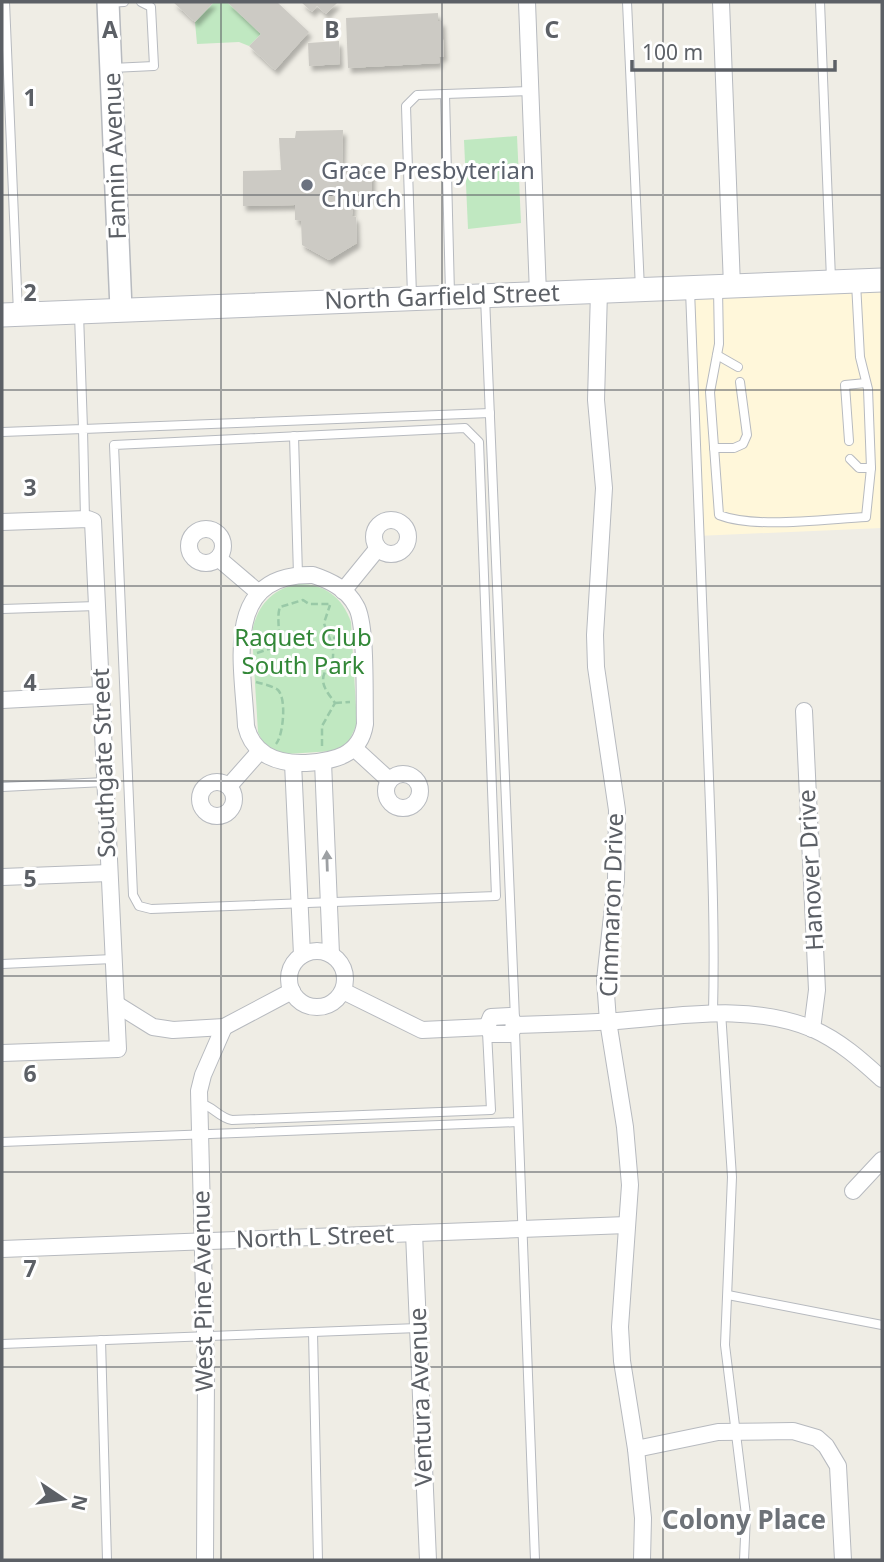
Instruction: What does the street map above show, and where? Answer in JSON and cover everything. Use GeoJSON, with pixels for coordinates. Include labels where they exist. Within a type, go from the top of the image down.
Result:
{"type":"FeatureCollection","features":[{"type":"Feature","properties":{"kind":"main road","name":"North Garfield Street"},"geometry":{"type":"LineString","coordinates":[[10,314],[882,280]]}},
{"type":"Feature","properties":{"kind":"street","name":"Fannin Avenue"},"geometry":{"type":"LineString","coordinates":[[114,2],[111,68],[121,309]]}},
{"type":"Feature","properties":{"kind":"street"},"geometry":{"type":"LineString","coordinates":[[527,2],[538,294]]}},
{"type":"Feature","properties":{"kind":"street"},"geometry":{"type":"LineString","coordinates":[[721,2],[725,286]]}},
{"type":"Feature","properties":{"kind":"street","name":"Cimmaron Drive"},"geometry":{"type":"LineString","coordinates":[[599,291],[596,389],[604,488],[596,595],[595,657],[617,810],[615,879],[605,980],[630,1185],[620,1327],[643,1518],[642,1560]]}},
{"type":"Feature","properties":{"kind":"street"},"geometry":{"type":"LineString","coordinates":[[2,522],[89,520]]}},
{"type":"Feature","properties":{"kind":"street","name":"Southgate Street"},"geometry":{"type":"LineString","coordinates":[[2,1053],[118,1049],[97,606],[89,520]]}},
{"type":"Feature","properties":{"kind":"street"},"geometry":{"type":"LineString","coordinates":[[339,594],[378,548]]}},
{"type":"Feature","properties":{"kind":"street"},"geometry":{"type":"LineString","coordinates":[[218,558],[259,593]]}},
{"type":"Feature","properties":{"kind":"street"},"geometry":{"type":"LineString","coordinates":[[298,575],[313,575],[335,583],[339,594],[357,606],[362,631],[365,724],[363,735],[354,748],[339,759],[323,755],[293,763],[279,762],[268,757],[252,743],[246,726],[242,636],[246,615],[259,593],[275,581],[298,575]]}},
{"type":"Feature","properties":{"kind":"street"},"geometry":{"type":"LineString","coordinates":[[2,699],[101,695]]}},
{"type":"Feature","properties":{"kind":"street","name":"Hanover Drive"},"geometry":{"type":"LineString","coordinates":[[804,711],[817,990],[812,1029]]}},
{"type":"Feature","properties":{"kind":"street"},"geometry":{"type":"LineString","coordinates":[[354,748],[389,780]]}},
{"type":"Feature","properties":{"kind":"street"},"geometry":{"type":"LineString","coordinates":[[229,786],[260,751]]}},
{"type":"Feature","properties":{"kind":"street"},"geometry":{"type":"LineString","coordinates":[[323,755],[331,954]]}},
{"type":"Feature","properties":{"kind":"street"},"geometry":{"type":"LineString","coordinates":[[293,763],[302,955]]}},
{"type":"Feature","properties":{"kind":"street"},"geometry":{"type":"LineString","coordinates":[[2,877],[109,873]]}},
{"type":"Feature","properties":{"kind":"street"},"geometry":{"type":"LineString","coordinates":[[314,950],[331,954],[343,966],[343,991],[331,1004],[314,1007],[300,1001],[292,991],[289,974],[295,961],[314,950]]}},
{"type":"Feature","properties":{"kind":"street"},"geometry":{"type":"LineString","coordinates":[[116,1004],[153,1027],[173,1030],[224,1027],[292,991]]}},
{"type":"Feature","properties":{"kind":"street"},"geometry":{"type":"LineString","coordinates":[[343,991],[422,1030],[487,1027],[492,1034],[510,1034],[515,1025],[717,1013],[767,1016],[812,1029],[857,1056],[882,1079]]}},
{"type":"Feature","properties":{"kind":"street","name":"West Pine Avenue"},"geometry":{"type":"LineString","coordinates":[[205,1560],[205,1337],[199,1102],[203,1076],[224,1027]]}},
{"type":"Feature","properties":{"kind":"street"},"geometry":{"type":"LineString","coordinates":[[853,1191],[882,1160]]}},
{"type":"Feature","properties":{"kind":"street","name":"North L Street"},"geometry":{"type":"LineString","coordinates":[[2,1249],[627,1225]]}},
{"type":"Feature","properties":{"kind":"street","name":"Ventura Avenue"},"geometry":{"type":"LineString","coordinates":[[414,1233],[428,1560]]}},
{"type":"Feature","properties":{"kind":"street"},"geometry":{"type":"LineString","coordinates":[[636,1449],[702,1434],[735,1431],[778,1430],[806,1433],[817,1438],[826,1446],[838,1466],[843,1560]]}},
{"type":"Feature","properties":{"kind":"lane"},"geometry":{"type":"LineString","coordinates":[[5,2],[9,72],[10,314]]}},
{"type":"Feature","properties":{"kind":"lane"},"geometry":{"type":"LineString","coordinates":[[111,68],[154,66],[152,7],[141,2]]}},
{"type":"Feature","properties":{"kind":"lane"},"geometry":{"type":"LineString","coordinates":[[626,2],[640,289]]}},
{"type":"Feature","properties":{"kind":"lane"},"geometry":{"type":"LineString","coordinates":[[820,2],[831,282]]}},
{"type":"Feature","properties":{"kind":"lane"},"geometry":{"type":"LineString","coordinates":[[412,299],[406,106],[417,95],[530,92]]}},
{"type":"Feature","properties":{"kind":"lane"},"geometry":{"type":"LineString","coordinates":[[445,94],[450,297]]}},
{"type":"Feature","properties":{"kind":"lane"},"geometry":{"type":"LineString","coordinates":[[725,286],[719,344],[710,392],[719,515],[731,520],[775,522],[866,517],[872,468],[866,383],[860,358],[856,281]]}},
{"type":"Feature","properties":{"kind":"lane"},"geometry":{"type":"LineString","coordinates":[[690,287],[717,1013],[733,1177],[725,1345],[746,1515],[744,1560]]}},
{"type":"Feature","properties":{"kind":"lane"},"geometry":{"type":"LineString","coordinates":[[485,296],[535,1560]]}},
{"type":"Feature","properties":{"kind":"lane"},"geometry":{"type":"LineString","coordinates":[[78,311],[89,520]]}},
{"type":"Feature","properties":{"kind":"lane"},"geometry":{"type":"LineString","coordinates":[[717,355],[738,367]]}},
{"type":"Feature","properties":{"kind":"lane"},"geometry":{"type":"LineString","coordinates":[[715,448],[734,448],[743,444],[747,435],[740,382]]}},
{"type":"Feature","properties":{"kind":"lane"},"geometry":{"type":"LineString","coordinates":[[849,441],[845,385],[866,383]]}},
{"type":"Feature","properties":{"kind":"lane"},"geometry":{"type":"LineString","coordinates":[[2,432],[489,412]]}},
{"type":"Feature","properties":{"kind":"lane"},"geometry":{"type":"LineString","coordinates":[[465,428],[479,442],[496,896],[151,909],[139,906],[135,901],[114,445],[295,436],[465,428]]}},
{"type":"Feature","properties":{"kind":"lane"},"geometry":{"type":"LineString","coordinates":[[295,436],[298,575]]}},
{"type":"Feature","properties":{"kind":"lane"},"geometry":{"type":"LineString","coordinates":[[850,459],[859,468],[872,468]]}},
{"type":"Feature","properties":{"kind":"lane"},"geometry":{"type":"LineString","coordinates":[[2,609],[97,606]]}},
{"type":"Feature","properties":{"kind":"lane"},"geometry":{"type":"LineString","coordinates":[[2,788],[105,782]]}},
{"type":"Feature","properties":{"kind":"lane"},"geometry":{"type":"LineString","coordinates":[[2,964],[114,959]]}},
{"type":"Feature","properties":{"kind":"lane"},"geometry":{"type":"LineString","coordinates":[[199,1102],[210,1106],[225,1119],[232,1120],[491,1110],[487,1027]]}},
{"type":"Feature","properties":{"kind":"lane"},"geometry":{"type":"LineString","coordinates":[[2,1142],[518,1122]]}},
{"type":"Feature","properties":{"kind":"lane"},"geometry":{"type":"LineString","coordinates":[[728,1294],[882,1325]]}},
{"type":"Feature","properties":{"kind":"lane"},"geometry":{"type":"LineString","coordinates":[[2,1344],[418,1328]]}},
{"type":"Feature","properties":{"kind":"lane"},"geometry":{"type":"LineString","coordinates":[[313,1332],[318,1560]]}},
{"type":"Feature","properties":{"kind":"lane"},"geometry":{"type":"LineString","coordinates":[[101,1340],[107,1560]]}},
{"type":"Feature","properties":{"kind":"path"},"geometry":{"type":"LineString","coordinates":[[335,703],[323,683],[325,672],[332,661],[331,638],[324,623],[330,604],[339,594]]}},
{"type":"Feature","properties":{"kind":"path"},"geometry":{"type":"LineString","coordinates":[[272,606],[280,607],[303,600],[309,604],[330,604]]}},
{"type":"Feature","properties":{"kind":"path"},"geometry":{"type":"LineString","coordinates":[[255,654],[278,646],[280,607]]}},
{"type":"Feature","properties":{"kind":"path"},"geometry":{"type":"LineString","coordinates":[[331,638],[350,635],[349,628]]}},
{"type":"Feature","properties":{"kind":"path"},"geometry":{"type":"LineString","coordinates":[[256,674],[256,693]]}},
{"type":"Feature","properties":{"kind":"path"},"geometry":{"type":"LineString","coordinates":[[256,682],[280,692],[284,706],[282,733],[273,747],[280,750]]}},
{"type":"Feature","properties":{"kind":"path"},"geometry":{"type":"LineString","coordinates":[[352,692],[353,709]]}},
{"type":"Feature","properties":{"kind":"path"},"geometry":{"type":"LineString","coordinates":[[335,703],[353,702]]}},
{"type":"Feature","properties":{"kind":"path"},"geometry":{"type":"LineString","coordinates":[[323,755],[322,726],[335,703]]}},
{"type":"Feature","properties":{"kind":"shaded area"},"geometry":{"type":"Polygon","coordinates":[[[882,274],[882,528],[697,536],[688,283],[882,274]]]}},
{"type":"Feature","properties":{"kind":"green space"},"geometry":{"type":"Polygon","coordinates":[[[214,2],[227,2],[261,34],[249,46],[239,42],[197,44],[195,22],[214,2]]]}},
{"type":"Feature","properties":{"kind":"green space"},"geometry":{"type":"Polygon","coordinates":[[[517,136],[521,223],[468,229],[464,140],[517,136]]]}},
{"type":"Feature","properties":{"kind":"green space","name":"Raquet Club South Park"},"geometry":{"type":"Polygon","coordinates":[[[299,584],[325,589],[343,606],[351,622],[357,724],[349,741],[342,748],[333,751],[287,754],[276,752],[262,741],[258,732],[252,633],[254,624],[262,607],[273,594],[299,584]]]}},
{"type":"Feature","properties":{"kind":"building"},"geometry":{"type":"Polygon","coordinates":[[[173,2],[214,2],[195,22],[173,2]]]}},
{"type":"Feature","properties":{"kind":"building"},"geometry":{"type":"Polygon","coordinates":[[[227,2],[277,2],[309,32],[275,70],[249,46],[261,34],[227,2]]]}},
{"type":"Feature","properties":{"kind":"building"},"geometry":{"type":"Polygon","coordinates":[[[301,2],[338,2],[326,14],[317,6],[312,12],[301,2]]]}},
{"type":"Feature","properties":{"kind":"building"},"geometry":{"type":"Polygon","coordinates":[[[438,13],[438,21],[442,21],[444,57],[439,57],[440,63],[348,68],[346,18],[438,13]]]}},
{"type":"Feature","properties":{"kind":"building"},"geometry":{"type":"Polygon","coordinates":[[[339,41],[340,64],[309,66],[308,43],[339,41]]]}},
{"type":"Feature","properties":{"kind":"building","name":"Grace Presbyterian Church"},"geometry":{"type":"Polygon","coordinates":[[[343,130],[342,166],[372,165],[372,198],[353,200],[352,216],[356,217],[357,243],[329,260],[302,245],[301,221],[295,220],[295,205],[243,206],[243,171],[281,170],[279,138],[295,138],[296,131],[343,130]]]}},
{"type":"Feature","properties":{"kind":"place","name":"Grace Presbyterian Church"},"geometry":{"type":"Point","coordinates":[307,185]}},
{"type":"Feature","properties":{"kind":"district","name":"Colony Place"},"geometry":{"type":"Point","coordinates":[744,1520]}}]}
